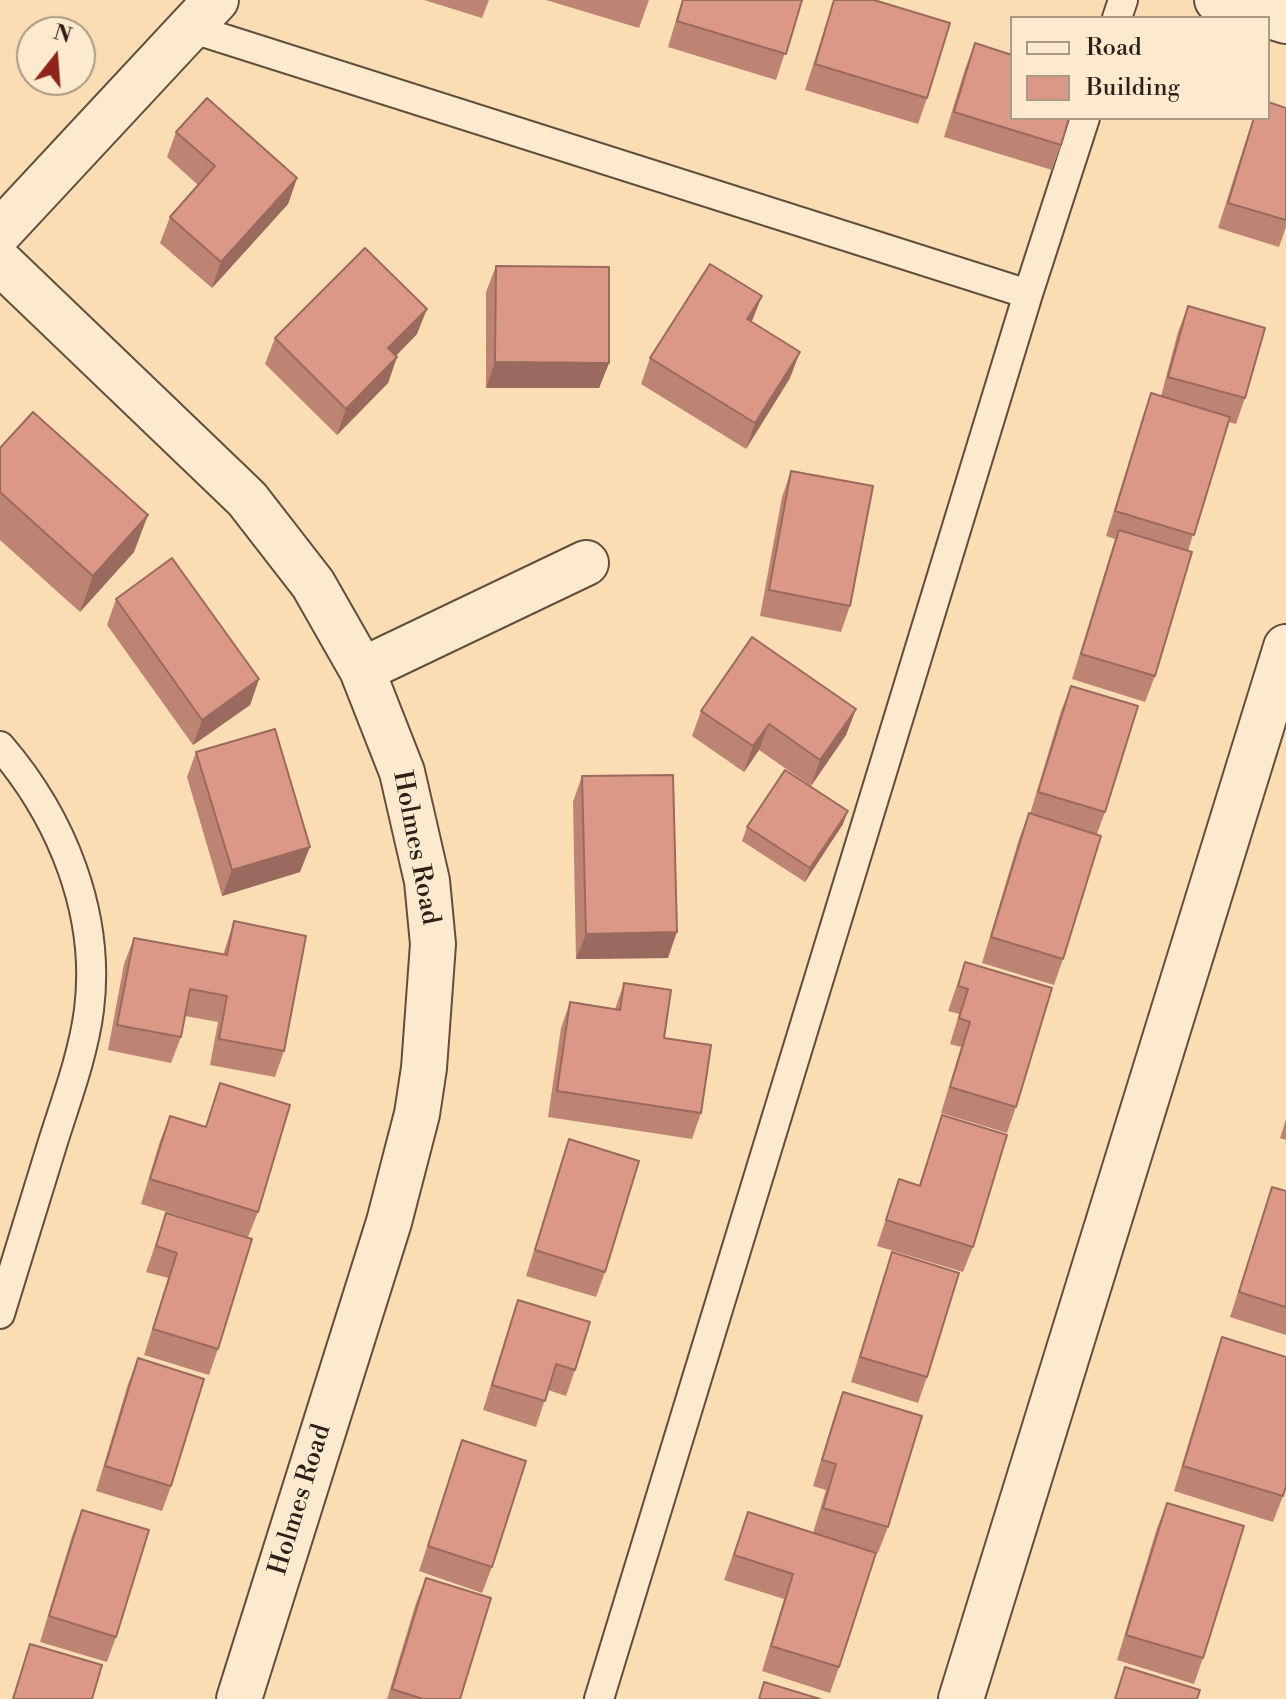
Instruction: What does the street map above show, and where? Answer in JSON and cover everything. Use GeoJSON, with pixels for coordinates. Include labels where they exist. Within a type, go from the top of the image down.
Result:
{"type":"FeatureCollection","features":[{"type":"Feature","properties":{"kind":"street"},"geometry":{"type":"LineString","coordinates":[[1217,0],[1270,16]]}},
{"type":"Feature","properties":{"kind":"street"},"geometry":{"type":"LineString","coordinates":[[0,232],[203,14]]}},
{"type":"Feature","properties":{"kind":"street","name":"Holmes Road"},"geometry":{"type":"LineString","coordinates":[[0,262],[247,499],[313,584],[362,670],[402,772],[427,881],[433,944],[424,1068],[417,1114],[389,1222],[239,1699]]}},
{"type":"Feature","properties":{"kind":"street"},"geometry":{"type":"LineString","coordinates":[[362,670],[586,563]]}},
{"type":"Feature","properties":{"kind":"street"},"geometry":{"type":"LineString","coordinates":[[961,1699],[1286,647]]}},
{"type":"Feature","properties":{"kind":"lane"},"geometry":{"type":"LineString","coordinates":[[203,14],[1028,294]]}},
{"type":"Feature","properties":{"kind":"lane"},"geometry":{"type":"LineString","coordinates":[[599,1699],[1028,294],[1084,120]]}},
{"type":"Feature","properties":{"kind":"lane"},"geometry":{"type":"LineString","coordinates":[[0,746],[21,770],[52,817],[72,868],[90,952],[91,982],[84,1039],[0,1314]]}},
{"type":"Feature","properties":{"kind":"building"},"geometry":{"type":"Polygon","coordinates":[[[683,0],[802,0],[786,54],[677,21],[683,0]]]}},
{"type":"Feature","properties":{"kind":"building"},"geometry":{"type":"Polygon","coordinates":[[[834,0],[874,0],[950,23],[927,98],[815,64],[834,0]]]}},
{"type":"Feature","properties":{"kind":"building"},"geometry":{"type":"Polygon","coordinates":[[[975,43],[1010,54],[1010,120],[1068,120],[1061,145],[954,112],[975,43]]]}},
{"type":"Feature","properties":{"kind":"building"},"geometry":{"type":"Polygon","coordinates":[[[207,98],[297,178],[221,262],[170,217],[215,166],[176,132],[207,98]]]}},
{"type":"Feature","properties":{"kind":"building"},"geometry":{"type":"Polygon","coordinates":[[[1270,103],[1286,108],[1286,220],[1228,203],[1253,120],[1270,120],[1270,103]]]}},
{"type":"Feature","properties":{"kind":"building"},"geometry":{"type":"Polygon","coordinates":[[[365,248],[427,309],[388,348],[397,357],[346,409],[275,338],[365,248]]]}},
{"type":"Feature","properties":{"kind":"building"},"geometry":{"type":"Polygon","coordinates":[[[710,264],[762,296],[747,319],[800,352],[755,423],[650,358],[710,264]]]}},
{"type":"Feature","properties":{"kind":"building"},"geometry":{"type":"Polygon","coordinates":[[[496,266],[609,267],[609,363],[495,362],[496,266]]]}},
{"type":"Feature","properties":{"kind":"building"},"geometry":{"type":"Polygon","coordinates":[[[1188,306],[1265,328],[1245,398],[1168,377],[1188,306]]]}},
{"type":"Feature","properties":{"kind":"building"},"geometry":{"type":"Polygon","coordinates":[[[1151,393],[1230,417],[1194,535],[1115,511],[1151,393]]]}},
{"type":"Feature","properties":{"kind":"building"},"geometry":{"type":"Polygon","coordinates":[[[33,412],[148,515],[93,576],[0,492],[0,448],[33,412]]]}},
{"type":"Feature","properties":{"kind":"building"},"geometry":{"type":"Polygon","coordinates":[[[791,471],[873,486],[850,606],[769,590],[791,471]]]}},
{"type":"Feature","properties":{"kind":"building"},"geometry":{"type":"Polygon","coordinates":[[[1119,530],[1192,552],[1155,676],[1081,654],[1119,530]]]}},
{"type":"Feature","properties":{"kind":"building"},"geometry":{"type":"Polygon","coordinates":[[[172,558],[259,679],[202,720],[116,599],[172,558]]]}},
{"type":"Feature","properties":{"kind":"building"},"geometry":{"type":"Polygon","coordinates":[[[752,637],[856,709],[820,760],[769,724],[753,746],[701,711],[752,637]]]}},
{"type":"Feature","properties":{"kind":"building"},"geometry":{"type":"Polygon","coordinates":[[[1071,686],[1138,706],[1105,812],[1038,792],[1071,686]]]}},
{"type":"Feature","properties":{"kind":"building"},"geometry":{"type":"Polygon","coordinates":[[[275,729],[310,847],[232,870],[196,752],[275,729]]]}},
{"type":"Feature","properties":{"kind":"building"},"geometry":{"type":"Polygon","coordinates":[[[785,770],[848,811],[810,868],[747,827],[785,770]]]}},
{"type":"Feature","properties":{"kind":"building"},"geometry":{"type":"Polygon","coordinates":[[[673,775],[677,932],[586,934],[582,776],[673,775]]]}},
{"type":"Feature","properties":{"kind":"building"},"geometry":{"type":"Polygon","coordinates":[[[1029,813],[1101,836],[1063,959],[991,937],[1029,813]]]}},
{"type":"Feature","properties":{"kind":"building"},"geometry":{"type":"Polygon","coordinates":[[[234,921],[306,936],[284,1051],[219,1039],[227,996],[190,989],[181,1037],[117,1025],[134,938],[227,955],[234,921]]]}},
{"type":"Feature","properties":{"kind":"building"},"geometry":{"type":"Polygon","coordinates":[[[965,962],[1052,988],[1016,1107],[950,1087],[970,1022],[959,1018],[968,989],[958,986],[965,962]]]}},
{"type":"Feature","properties":{"kind":"building"},"geometry":{"type":"Polygon","coordinates":[[[624,983],[671,990],[664,1038],[711,1045],[701,1113],[557,1091],[570,1002],[620,1010],[624,983]]]}},
{"type":"Feature","properties":{"kind":"building"},"geometry":{"type":"Polygon","coordinates":[[[220,1083],[290,1105],[258,1212],[150,1179],[170,1116],[206,1127],[220,1083]]]}},
{"type":"Feature","properties":{"kind":"building"},"geometry":{"type":"Polygon","coordinates":[[[942,1115],[1007,1135],[973,1247],[886,1220],[899,1179],[920,1186],[942,1115]]]}},
{"type":"Feature","properties":{"kind":"building"},"geometry":{"type":"Polygon","coordinates":[[[569,1139],[639,1161],[605,1272],[535,1250],[569,1139]]]}},
{"type":"Feature","properties":{"kind":"building"},"geometry":{"type":"Polygon","coordinates":[[[1272,1187],[1286,1191],[1286,1307],[1239,1292],[1272,1187]]]}},
{"type":"Feature","properties":{"kind":"building"},"geometry":{"type":"Polygon","coordinates":[[[166,1213],[252,1239],[218,1349],[153,1329],[177,1253],[156,1246],[166,1213]]]}},
{"type":"Feature","properties":{"kind":"building"},"geometry":{"type":"Polygon","coordinates":[[[892,1252],[959,1273],[927,1377],[860,1357],[892,1252]]]}},
{"type":"Feature","properties":{"kind":"building"},"geometry":{"type":"Polygon","coordinates":[[[518,1300],[590,1322],[575,1370],[556,1364],[545,1401],[492,1385],[518,1300]]]}},
{"type":"Feature","properties":{"kind":"building"},"geometry":{"type":"Polygon","coordinates":[[[1222,1337],[1286,1357],[1286,1486],[1283,1496],[1183,1466],[1222,1337]]]}},
{"type":"Feature","properties":{"kind":"building"},"geometry":{"type":"Polygon","coordinates":[[[138,1358],[204,1379],[171,1486],[105,1466],[138,1358]]]}},
{"type":"Feature","properties":{"kind":"building"},"geometry":{"type":"Polygon","coordinates":[[[843,1392],[922,1416],[888,1527],[823,1508],[836,1464],[822,1460],[843,1392]]]}},
{"type":"Feature","properties":{"kind":"building"},"geometry":{"type":"Polygon","coordinates":[[[462,1440],[526,1461],[492,1567],[428,1546],[462,1440]]]}},
{"type":"Feature","properties":{"kind":"building"},"geometry":{"type":"Polygon","coordinates":[[[1167,1503],[1244,1526],[1203,1658],[1126,1635],[1167,1503]]]}},
{"type":"Feature","properties":{"kind":"building"},"geometry":{"type":"Polygon","coordinates":[[[82,1510],[149,1530],[116,1637],[49,1616],[82,1510]]]}},
{"type":"Feature","properties":{"kind":"building"},"geometry":{"type":"Polygon","coordinates":[[[748,1512],[876,1553],[839,1667],[771,1646],[793,1574],[734,1555],[748,1512]]]}},
{"type":"Feature","properties":{"kind":"building"},"geometry":{"type":"Polygon","coordinates":[[[426,1578],[491,1598],[460,1699],[423,1699],[392,1689],[426,1578]]]}},
{"type":"Feature","properties":{"kind":"building"},"geometry":{"type":"Polygon","coordinates":[[[30,1644],[102,1665],[92,1699],[13,1699],[30,1644]]]}},
{"type":"Feature","properties":{"kind":"building"},"geometry":{"type":"Polygon","coordinates":[[[1125,1667],[1200,1690],[1197,1699],[1115,1699],[1125,1667]]]}},
{"type":"Feature","properties":{"kind":"building"},"geometry":{"type":"Polygon","coordinates":[[[764,1682],[820,1699],[759,1699],[764,1682]]]}}]}
